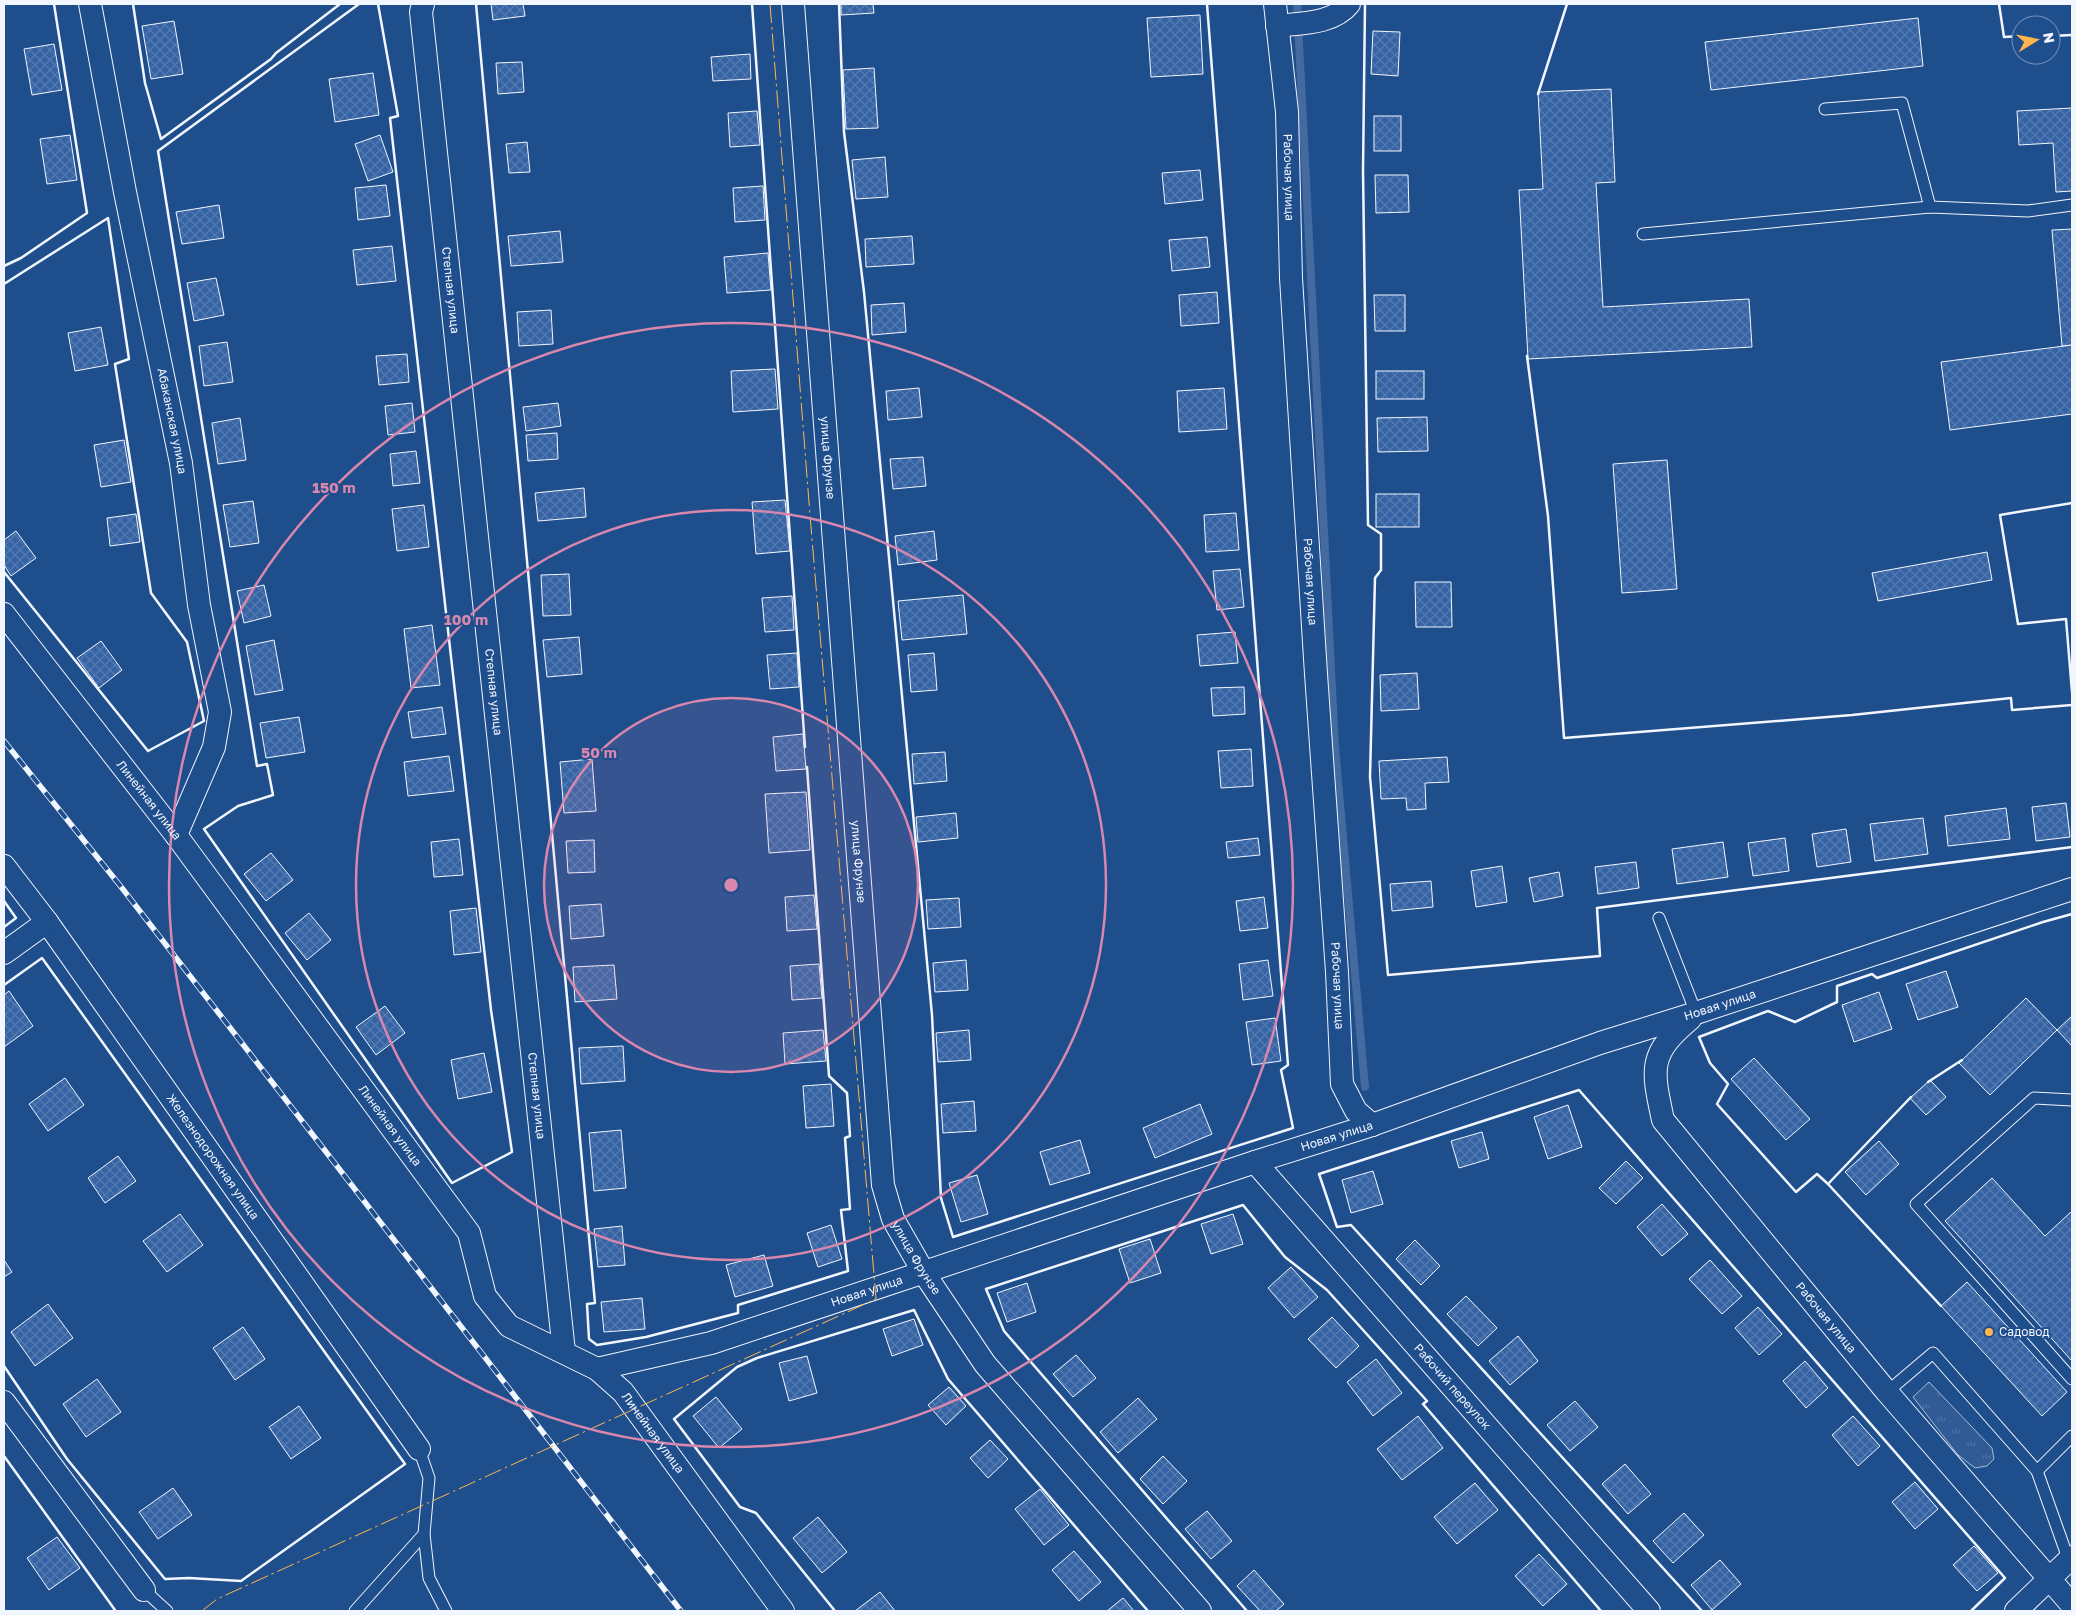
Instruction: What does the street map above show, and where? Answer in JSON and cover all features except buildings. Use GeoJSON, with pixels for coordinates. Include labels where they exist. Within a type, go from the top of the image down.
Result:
{"type":"FeatureCollection","features":[{"type":"Feature","properties":{"kind":"street","name":"Абаканская улица"},"geometry":{"type":"LineString","coordinates":[[90,4],[124,192],[181,463],[199,605],[220,712],[214,747],[176,835]]}},
{"type":"Feature","properties":{"kind":"street","name":"Степная улица"},"geometry":{"type":"LineString","coordinates":[[423,4],[421,12],[564,1352]]}},
{"type":"Feature","properties":{"kind":"street","name":"улица Фрунзе"},"geometry":{"type":"LineString","coordinates":[[793,4],[883,1185],[893,1219],[924,1273],[985,1364],[1200,1611]]}},
{"type":"Feature","properties":{"kind":"street","name":"Рабочая улица"},"geometry":{"type":"LineString","coordinates":[[1275,4],[1287,112],[1292,278],[1316,674],[1337,972],[1342,1084],[1356,1111],[1372,1125]]}},
{"type":"Feature","properties":{"kind":"street"},"geometry":{"type":"LineString","coordinates":[[1277,26],[1317,21],[1337,15],[1349,4]]}},
{"type":"Feature","properties":{"kind":"street","name":"Линейная улица"},"geometry":{"type":"LineString","coordinates":[[4,614],[176,835],[469,1233],[485,1296],[509,1326],[597,1369],[623,1392],[783,1611]]}},
{"type":"Feature","properties":{"kind":"street","name":"Железнодорожная улица"},"geometry":{"type":"LineString","coordinates":[[4,866],[47,922],[418,1449]]}},
{"type":"Feature","properties":{"kind":"street","name":"Новая улица"},"geometry":{"type":"LineString","coordinates":[[597,1369],[711,1343],[1255,1162],[1372,1125],[1600,1042],[1696,1013],[2072,889]]}},
{"type":"Feature","properties":{"kind":"street"},"geometry":{"type":"LineString","coordinates":[[4,953],[47,922]]}},
{"type":"Feature","properties":{"kind":"street","name":"Рабочая улица"},"geometry":{"type":"LineString","coordinates":[[1696,1013],[1670,1036],[1656,1059],[1655,1083],[1664,1120],[1887,1392],[2072,1604]]}},
{"type":"Feature","properties":{"kind":"street","name":"Рабочий переулок"},"geometry":{"type":"LineString","coordinates":[[1255,1162],[1649,1611]]}},
{"type":"Feature","properties":{"kind":"street"},"geometry":{"type":"LineString","coordinates":[[4,1402],[144,1590]]}},
{"type":"Feature","properties":{"kind":"street"},"geometry":{"type":"LineString","coordinates":[[2016,1611],[2070,1559]]}},
{"type":"Feature","properties":{"kind":"lane"},"geometry":{"type":"LineString","coordinates":[[1825,109],[1902,103],[1930,207]]}},
{"type":"Feature","properties":{"kind":"lane"},"geometry":{"type":"LineString","coordinates":[[1643,234],[1930,207],[2028,211],[2072,205]]}},
{"type":"Feature","properties":{"kind":"lane"},"geometry":{"type":"LineString","coordinates":[[1659,918],[1696,1013]]}},
{"type":"Feature","properties":{"kind":"lane"},"geometry":{"type":"LineString","coordinates":[[2072,1100],[2034,1098],[1916,1204],[2072,1379]]}},
{"type":"Feature","properties":{"kind":"lane"},"geometry":{"type":"LineString","coordinates":[[1887,1392],[1933,1353],[2038,1471],[2070,1559]]}},
{"type":"Feature","properties":{"kind":"lane"},"geometry":{"type":"LineString","coordinates":[[2038,1471],[2072,1436]]}},
{"type":"Feature","properties":{"kind":"lane"},"geometry":{"type":"LineString","coordinates":[[418,1449],[429,1478],[424,1534],[429,1578],[446,1611]]}},
{"type":"Feature","properties":{"kind":"lane"},"geometry":{"type":"LineString","coordinates":[[355,1611],[424,1534]]}},
{"type":"Feature","properties":{"kind":"lane"},"geometry":{"type":"LineString","coordinates":[[144,1590],[167,1611]]}},
{"type":"Feature","properties":{"kind":"green space"},"geometry":{"type":"Polygon","coordinates":[[[1929,1382],[1992,1448],[1994,1459],[1987,1466],[1975,1468],[1958,1455],[1913,1397],[1929,1382]]]}},
{"type":"Feature","properties":{"kind":"waterway"},"geometry":{"type":"LineString","coordinates":[[1297,4],[1335,747],[1365,1087]]}},
{"type":"Feature","properties":{"kind":"railway"},"geometry":{"type":"LineString","coordinates":[[4,741],[122,888],[681,1611]]}},
{"type":"Feature","properties":{"kind":"wall"},"geometry":{"type":"LineString","coordinates":[[4,266],[21,258],[87,213],[54,4]]}},
{"type":"Feature","properties":{"kind":"wall"},"geometry":{"type":"LineString","coordinates":[[133,4],[145,83],[161,139],[271,59],[276,53],[340,4]]}},
{"type":"Feature","properties":{"kind":"wall"},"geometry":{"type":"LineString","coordinates":[[359,4],[158,151],[257,766],[267,764],[273,795],[238,806],[204,829],[452,1183],[512,1152],[491,1010],[390,118],[398,116],[378,4]]}},
{"type":"Feature","properties":{"kind":"wall"},"geometry":{"type":"LineString","coordinates":[[476,4],[595,1303],[587,1304],[589,1339],[597,1345],[646,1337],[738,1313],[738,1305],[848,1271],[841,1210],[850,1209],[845,1138],[850,1136],[847,1093],[829,1076],[807,767]]}},
{"type":"Feature","properties":{"kind":"wall"},"geometry":{"type":"LineString","coordinates":[[752,4],[805,747]]}},
{"type":"Feature","properties":{"kind":"wall"},"geometry":{"type":"LineString","coordinates":[[839,4],[844,132],[864,292],[932,1015],[941,1198],[953,1237],[1293,1128],[1281,1070],[1288,1065],[1207,4]]}},
{"type":"Feature","properties":{"kind":"wall"},"geometry":{"type":"LineString","coordinates":[[1365,4],[1363,171],[1368,525],[1381,534],[1381,570],[1375,578],[1370,777],[1388,975],[1600,956],[1597,908],[2072,847]]}},
{"type":"Feature","properties":{"kind":"wall"},"geometry":{"type":"LineString","coordinates":[[1538,94],[1567,4]]}},
{"type":"Feature","properties":{"kind":"wall"},"geometry":{"type":"LineString","coordinates":[[1999,4],[2004,37],[2011,37]]}},
{"type":"Feature","properties":{"kind":"wall"},"geometry":{"type":"LineString","coordinates":[[2061,36],[2072,35]]}},
{"type":"Feature","properties":{"kind":"wall"},"geometry":{"type":"LineString","coordinates":[[4,284],[108,218],[129,359],[115,364],[151,593],[187,642],[204,721],[148,751],[4,572]]}},
{"type":"Feature","properties":{"kind":"wall"},"geometry":{"type":"LineString","coordinates":[[1527,356],[1548,516],[1564,738],[1852,715],[2011,698],[2012,710],[2072,705]]}},
{"type":"Feature","properties":{"kind":"wall"},"geometry":{"type":"LineString","coordinates":[[2072,503],[2000,515],[2018,624],[2066,619],[2072,692]]}},
{"type":"Feature","properties":{"kind":"wall"},"geometry":{"type":"LineString","coordinates":[[4,901],[16,918],[4,927]]}},
{"type":"Feature","properties":{"kind":"wall"},"geometry":{"type":"LineString","coordinates":[[1911,1097],[1828,1184],[1817,1174],[1796,1192],[1717,1104],[1728,1084],[1710,1063],[1699,1037],[1768,1011],[1795,1022],[1837,1002],[1837,986],[1872,974],[1877,978],[2072,914]]}},
{"type":"Feature","properties":{"kind":"wall"},"geometry":{"type":"LineString","coordinates":[[4,985],[42,958],[405,1464],[241,1581],[189,1578],[165,1579],[67,1459],[4,1366]]}},
{"type":"Feature","properties":{"kind":"wall"},"geometry":{"type":"LineString","coordinates":[[1928,1082],[1962,1060]]}},
{"type":"Feature","properties":{"kind":"wall"},"geometry":{"type":"LineString","coordinates":[[1702,1611],[1351,1225],[1337,1227],[1319,1174],[1579,1090],[2005,1578],[1971,1611]]}},
{"type":"Feature","properties":{"kind":"wall"},"geometry":{"type":"LineString","coordinates":[[1828,1184],[1941,1306]]}},
{"type":"Feature","properties":{"kind":"wall"},"geometry":{"type":"LineString","coordinates":[[1247,1611],[1004,1331],[986,1289],[1243,1205],[1285,1257],[1327,1290],[1427,1401],[1423,1404],[1601,1611]]}},
{"type":"Feature","properties":{"kind":"wall"},"geometry":{"type":"LineString","coordinates":[[835,1611],[756,1513],[740,1507],[674,1419],[737,1367],[757,1358],[914,1310],[948,1379],[1148,1611]]}},
{"type":"Feature","properties":{"kind":"wall"},"geometry":{"type":"LineString","coordinates":[[4,1456],[115,1610],[113,1611]]}},
{"type":"Feature","properties":{"kind":"power"},"geometry":{"type":"LineString","coordinates":[[202,1611],[217,1599],[876,1299],[810,515],[770,4]]}},
{"type":"Feature","properties":{"kind":"place","name":"Садовод"},"geometry":{"type":"Point","coordinates":[1989,1332]}}]}
